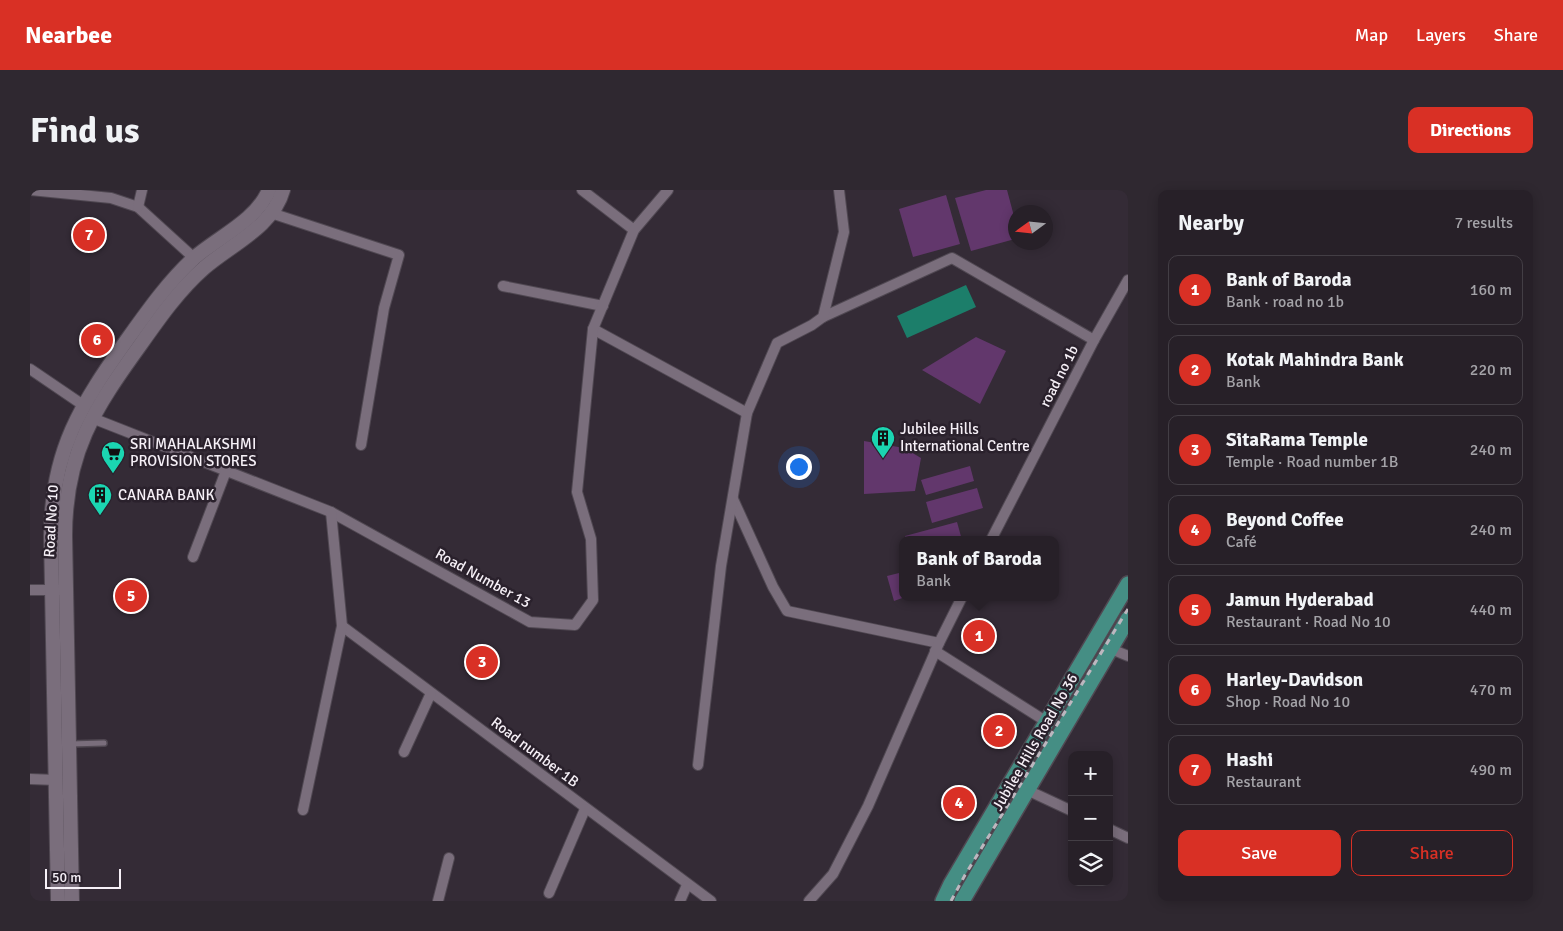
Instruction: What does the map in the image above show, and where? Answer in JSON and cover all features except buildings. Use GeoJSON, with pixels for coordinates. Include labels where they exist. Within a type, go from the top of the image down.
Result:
{"type":"FeatureCollection","features":[{"type":"Feature","properties":{"kind":"main road","name":"Road No 10"},"geometry":{"type":"LineString","coordinates":[[72,901],[69,744],[59,590],[51,504],[57,469],[67,440],[94,386],[157,298],[194,258],[249,216],[265,199],[269,190]]}},
{"type":"Feature","properties":{"kind":"main road","name":"Road No 10"},"geometry":{"type":"LineString","coordinates":[[58,901],[56,780],[59,590],[65,506],[70,473],[92,418],[105,394],[167,307],[203,268],[258,226],[271,213],[277,206],[283,190]]}},
{"type":"Feature","properties":{"kind":"main road","name":"Jubilee Hills Road No 36"},"geometry":{"type":"LineString","coordinates":[[943,901],[968,855],[1128,584]]}},
{"type":"Feature","properties":{"kind":"main road","name":"Jubilee Hills Road No 36"},"geometry":{"type":"LineString","coordinates":[[962,901],[982,864],[1128,619]]}},
{"type":"Feature","properties":{"kind":"main road"},"geometry":{"type":"LineString","coordinates":[[1059,702],[1065,725]]}},
{"type":"Feature","properties":{"kind":"main road"},"geometry":{"type":"LineString","coordinates":[[968,855],[982,864]]}},
{"type":"Feature","properties":{"kind":"street"},"geometry":{"type":"LineString","coordinates":[[30,190],[111,194],[138,207],[194,258]]}},
{"type":"Feature","properties":{"kind":"street"},"geometry":{"type":"LineString","coordinates":[[138,207],[142,190]]}},
{"type":"Feature","properties":{"kind":"street"},"geometry":{"type":"LineString","coordinates":[[582,190],[634,230]]}},
{"type":"Feature","properties":{"kind":"street","name":"Road Number 13"},"geometry":{"type":"LineString","coordinates":[[92,418],[332,512],[530,622],[575,625],[593,600],[591,539],[577,492],[594,329],[634,230],[668,190]]}},
{"type":"Feature","properties":{"kind":"street"},"geometry":{"type":"LineString","coordinates":[[823,317],[844,232],[839,190]]}},
{"type":"Feature","properties":{"kind":"street"},"geometry":{"type":"LineString","coordinates":[[271,213],[399,255],[384,308],[361,445]]}},
{"type":"Feature","properties":{"kind":"street"},"geometry":{"type":"LineString","coordinates":[[698,765],[721,566],[747,413],[777,343],[812,325],[823,317],[952,258],[1094,340]]}},
{"type":"Feature","properties":{"kind":"street","name":"road no 1b"},"geometry":{"type":"LineString","coordinates":[[993,536],[1094,340],[1128,280]]}},
{"type":"Feature","properties":{"kind":"street"},"geometry":{"type":"LineString","coordinates":[[503,286],[603,306]]}},
{"type":"Feature","properties":{"kind":"street"},"geometry":{"type":"LineString","coordinates":[[594,329],[747,413]]}},
{"type":"Feature","properties":{"kind":"street"},"geometry":{"type":"LineString","coordinates":[[30,369],[83,405]]}},
{"type":"Feature","properties":{"kind":"street"},"geometry":{"type":"LineString","coordinates":[[193,557],[226,471]]}},
{"type":"Feature","properties":{"kind":"street"},"geometry":{"type":"LineString","coordinates":[[733,499],[773,587],[787,611],[937,647],[1047,722]]}},
{"type":"Feature","properties":{"kind":"street"},"geometry":{"type":"LineString","coordinates":[[303,810],[342,626],[332,512]]}},
{"type":"Feature","properties":{"kind":"street"},"geometry":{"type":"LineString","coordinates":[[30,590],[59,590]]}},
{"type":"Feature","properties":{"kind":"street"},"geometry":{"type":"LineString","coordinates":[[809,901],[833,874],[868,806],[937,647],[960,601]]}},
{"type":"Feature","properties":{"kind":"street","name":"Road number 1B"},"geometry":{"type":"LineString","coordinates":[[342,626],[585,809],[711,901]]}},
{"type":"Feature","properties":{"kind":"street"},"geometry":{"type":"LineString","coordinates":[[1111,649],[1128,656]]}},
{"type":"Feature","properties":{"kind":"street"},"geometry":{"type":"LineString","coordinates":[[404,752],[430,693]]}},
{"type":"Feature","properties":{"kind":"street"},"geometry":{"type":"LineString","coordinates":[[30,779],[56,780]]}},
{"type":"Feature","properties":{"kind":"street"},"geometry":{"type":"LineString","coordinates":[[1027,790],[1068,809]]}},
{"type":"Feature","properties":{"kind":"street"},"geometry":{"type":"LineString","coordinates":[[549,892],[585,809]]}},
{"type":"Feature","properties":{"kind":"street"},"geometry":{"type":"LineString","coordinates":[[1113,831],[1128,838]]}},
{"type":"Feature","properties":{"kind":"street"},"geometry":{"type":"LineString","coordinates":[[438,901],[449,858]]}},
{"type":"Feature","properties":{"kind":"street"},"geometry":{"type":"LineString","coordinates":[[680,901],[687,885]]}},
{"type":"Feature","properties":{"kind":"lane"},"geometry":{"type":"LineString","coordinates":[[69,744],[104,743]]}},
{"type":"Feature","properties":{"kind":"shaded area"},"geometry":{"type":"Polygon","coordinates":[[[986,190],[1007,190],[1011,205],[1008,205],[1008,241],[971,251],[955,198],[986,190]]]}},
{"type":"Feature","properties":{"kind":"shaded area"},"geometry":{"type":"Polygon","coordinates":[[[946,195],[960,244],[913,257],[899,209],[946,195]]]}},
{"type":"Feature","properties":{"kind":"shaded area"},"geometry":{"type":"Polygon","coordinates":[[[966,285],[976,307],[907,338],[897,316],[966,285]]]}},
{"type":"Feature","properties":{"kind":"shaded area"},"geometry":{"type":"Polygon","coordinates":[[[976,337],[1006,351],[980,404],[922,370],[976,337]]]}},
{"type":"Feature","properties":{"kind":"shaded area"},"geometry":{"type":"Polygon","coordinates":[[[864,441],[904,448],[921,458],[915,491],[864,494],[864,441]]]}},
{"type":"Feature","properties":{"kind":"shaded area"},"geometry":{"type":"Polygon","coordinates":[[[970,466],[974,481],[926,495],[921,480],[970,466]]]}},
{"type":"Feature","properties":{"kind":"shaded area"},"geometry":{"type":"Polygon","coordinates":[[[977,488],[983,508],[932,523],[926,502],[977,488]]]}},
{"type":"Feature","properties":{"kind":"shaded area"},"geometry":{"type":"Polygon","coordinates":[[[957,522],[961,536],[905,536],[957,522]]]}},
{"type":"Feature","properties":{"kind":"shaded area"},"geometry":{"type":"Polygon","coordinates":[[[899,573],[899,599],[894,601],[887,576],[899,573]]]}},
{"type":"Feature","properties":{"kind":"railway"},"geometry":{"type":"LineString","coordinates":[[951,901],[965,875],[1128,609]]}},
{"type":"Feature","properties":{"kind":"place","name":"Hashi"},"geometry":{"type":"Point","coordinates":[89,235]}},
{"type":"Feature","properties":{"kind":"place","name":"Harley-Davidson"},"geometry":{"type":"Point","coordinates":[97,340]}},
{"type":"Feature","properties":{"kind":"place","name":"Jubilee Hills International Centre"},"geometry":{"type":"Point","coordinates":[883,459]}},
{"type":"Feature","properties":{"kind":"place","name":"SRI MAHALAKSHMI PROVISION STORES"},"geometry":{"type":"Point","coordinates":[113,474]}},
{"type":"Feature","properties":{"kind":"place","name":"CANARA BANK"},"geometry":{"type":"Point","coordinates":[100,516]}},
{"type":"Feature","properties":{"kind":"place","name":"Jamun Hyderabad"},"geometry":{"type":"Point","coordinates":[131,596]}},
{"type":"Feature","properties":{"kind":"place","name":"Bank of Baroda"},"geometry":{"type":"Point","coordinates":[979,636]}},
{"type":"Feature","properties":{"kind":"place","name":"SitaRama Temple"},"geometry":{"type":"Point","coordinates":[482,662]}},
{"type":"Feature","properties":{"kind":"place","name":"Kotak Mahindra Bank"},"geometry":{"type":"Point","coordinates":[999,731]}},
{"type":"Feature","properties":{"kind":"place","name":"Beyond Coffee"},"geometry":{"type":"Point","coordinates":[959,803]}}]}
